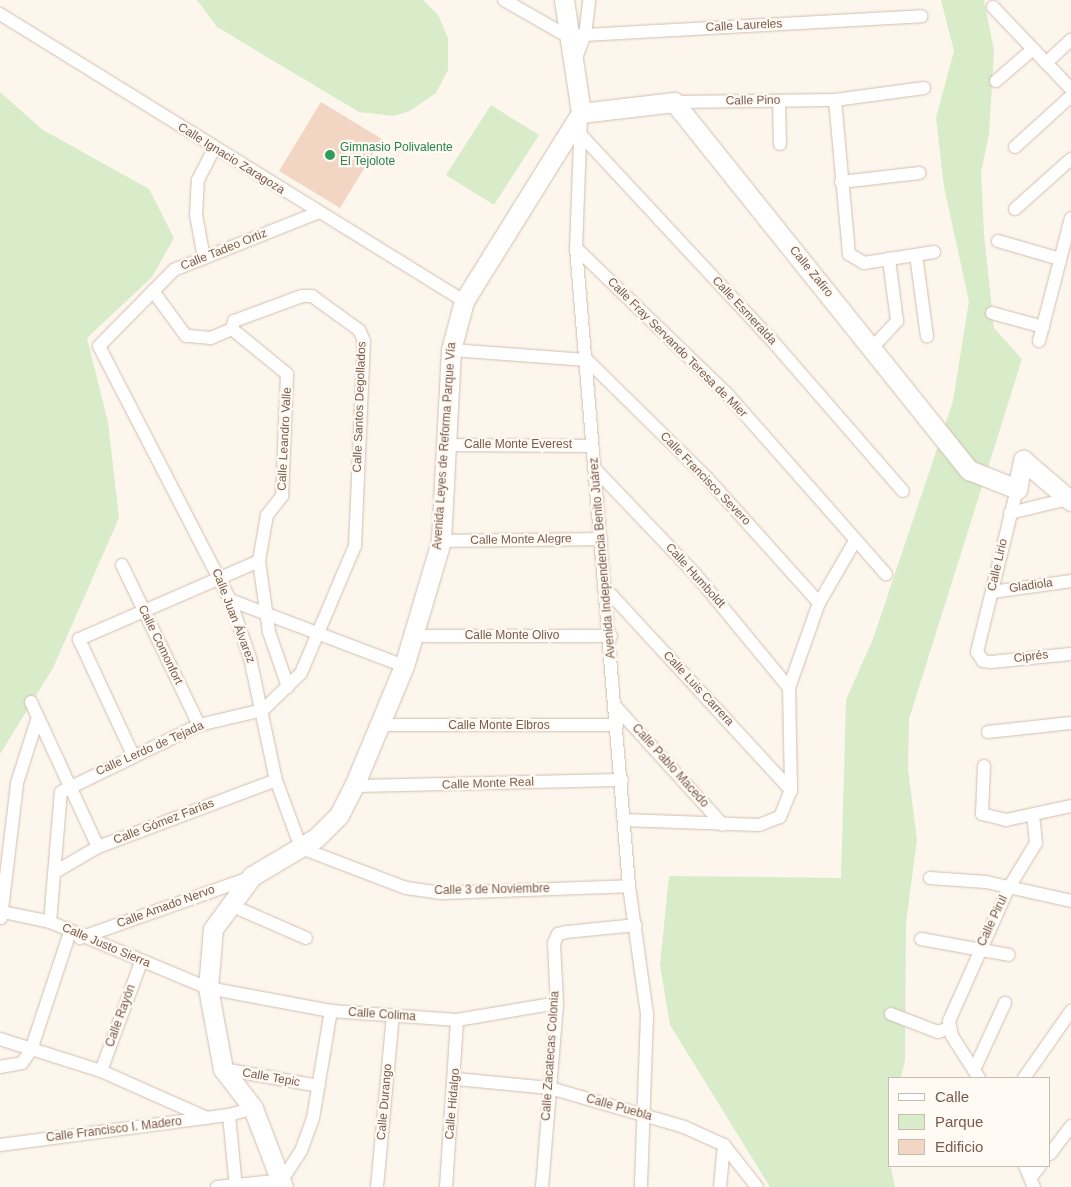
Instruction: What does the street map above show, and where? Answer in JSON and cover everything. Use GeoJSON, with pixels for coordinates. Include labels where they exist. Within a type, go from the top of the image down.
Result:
{"type":"FeatureCollection","features":[{"type":"Feature","properties":{"kind":"street"},"geometry":{"type":"LineString","coordinates":[[504,0],[576,35],[589,0]]}},
{"type":"Feature","properties":{"kind":"street","name":"Avenida Independencia Benito Juárez"},"geometry":{"type":"LineString","coordinates":[[564,0],[576,35],[574,66],[581,113],[582,135],[576,248],[587,360],[592,446],[611,636],[629,886],[636,925],[647,1014],[647,1116],[640,1187]]}},
{"type":"Feature","properties":{"kind":"street"},"geometry":{"type":"LineString","coordinates":[[993,7],[1071,89]]}},
{"type":"Feature","properties":{"kind":"street","name":"Calle Ignacio Zaragoza"},"geometry":{"type":"LineString","coordinates":[[0,14],[317,213],[464,301]]}},
{"type":"Feature","properties":{"kind":"street","name":"Calle Laureles"},"geometry":{"type":"LineString","coordinates":[[576,35],[921,16]]}},
{"type":"Feature","properties":{"kind":"street"},"geometry":{"type":"LineString","coordinates":[[1046,63],[1071,40]]}},
{"type":"Feature","properties":{"kind":"street"},"geometry":{"type":"LineString","coordinates":[[996,81],[1033,49]]}},
{"type":"Feature","properties":{"kind":"street","name":"Calle Pino"},"geometry":{"type":"LineString","coordinates":[[581,113],[674,102],[835,100],[924,88]]}},
{"type":"Feature","properties":{"kind":"street"},"geometry":{"type":"LineString","coordinates":[[1015,147],[1071,96]]}},
{"type":"Feature","properties":{"kind":"street"},"geometry":{"type":"LineString","coordinates":[[835,100],[849,254],[864,263],[934,252]]}},
{"type":"Feature","properties":{"kind":"street"},"geometry":{"type":"LineString","coordinates":[[779,101],[780,144]]}},
{"type":"Feature","properties":{"kind":"street","name":"Calle Zafiro"},"geometry":{"type":"LineString","coordinates":[[674,102],[969,470],[1017,488]]}},
{"type":"Feature","properties":{"kind":"street","name":"Avenida Leyes de Reforma Parque Vía"},"geometry":{"type":"LineString","coordinates":[[282,1184],[253,1108],[223,1069],[208,988],[211,937],[228,904],[252,876],[301,848],[340,814],[354,786],[404,666],[440,541],[444,445],[451,350],[464,301],[581,113]]}},
{"type":"Feature","properties":{"kind":"street","name":"Calle Esmeralda"},"geometry":{"type":"LineString","coordinates":[[582,135],[768,337],[903,491]]}},
{"type":"Feature","properties":{"kind":"street"},"geometry":{"type":"LineString","coordinates":[[204,258],[196,215],[198,180],[214,148]]}},
{"type":"Feature","properties":{"kind":"street"},"geometry":{"type":"LineString","coordinates":[[1015,210],[1071,159]]}},
{"type":"Feature","properties":{"kind":"street"},"geometry":{"type":"LineString","coordinates":[[841,182],[919,173]]}},
{"type":"Feature","properties":{"kind":"street","name":"Calle Tadeo Ortiz"},"geometry":{"type":"LineString","coordinates":[[99,346],[174,270],[317,213]]}},
{"type":"Feature","properties":{"kind":"street"},"geometry":{"type":"LineString","coordinates":[[1039,341],[1071,218]]}},
{"type":"Feature","properties":{"kind":"street"},"geometry":{"type":"LineString","coordinates":[[998,241],[1060,259]]}},
{"type":"Feature","properties":{"kind":"street","name":"Calle Fray Servando Teresa de Mier"},"geometry":{"type":"LineString","coordinates":[[576,248],[728,395],[886,574]]}},
{"type":"Feature","properties":{"kind":"street"},"geometry":{"type":"LineString","coordinates":[[916,255],[927,336]]}},
{"type":"Feature","properties":{"kind":"street"},"geometry":{"type":"LineString","coordinates":[[872,348],[898,321],[889,259]]}},
{"type":"Feature","properties":{"kind":"street","name":"Calle Santos Degollados"},"geometry":{"type":"LineString","coordinates":[[153,291],[186,336],[211,338],[232,329],[234,321],[302,296],[312,296],[363,335],[354,546],[316,632],[301,673],[263,710]]}},
{"type":"Feature","properties":{"kind":"street"},"geometry":{"type":"LineString","coordinates":[[992,313],[1043,327]]}},
{"type":"Feature","properties":{"kind":"street","name":"Calle Leandro Valle"},"geometry":{"type":"LineString","coordinates":[[232,329],[287,374],[282,496],[268,515],[259,561],[269,632],[288,687]]}},
{"type":"Feature","properties":{"kind":"street","name":"Calle Juan Álvarez"},"geometry":{"type":"LineString","coordinates":[[99,346],[220,576],[230,600],[263,710],[276,780],[301,848]]}},
{"type":"Feature","properties":{"kind":"street"},"geometry":{"type":"LineString","coordinates":[[451,350],[587,360]]}},
{"type":"Feature","properties":{"kind":"street","name":"Calle Francisco Severo"},"geometry":{"type":"LineString","coordinates":[[587,360],[707,478],[819,603]]}},
{"type":"Feature","properties":{"kind":"street","name":"Calle Monte Everest"},"geometry":{"type":"LineString","coordinates":[[444,445],[592,446]]}},
{"type":"Feature","properties":{"kind":"street","name":"Calle Lirio"},"geometry":{"type":"LineString","coordinates":[[991,662],[983,661],[977,652],[1023,460],[1070,500]]}},
{"type":"Feature","properties":{"kind":"street","name":"Calle Humboldt"},"geometry":{"type":"LineString","coordinates":[[595,469],[696,575],[789,688]]}},
{"type":"Feature","properties":{"kind":"street"},"geometry":{"type":"LineString","coordinates":[[1010,512],[1070,500]]}},
{"type":"Feature","properties":{"kind":"street","name":"Calle Monte Alegre"},"geometry":{"type":"LineString","coordinates":[[440,541],[601,539]]}},
{"type":"Feature","properties":{"kind":"street"},"geometry":{"type":"LineString","coordinates":[[624,820],[758,826],[780,817],[791,790],[789,688],[819,603],[855,541]]}},
{"type":"Feature","properties":{"kind":"street"},"geometry":{"type":"LineString","coordinates":[[133,755],[79,639],[220,576],[259,561]]}},
{"type":"Feature","properties":{"kind":"street","name":"Calle Comonfort"},"geometry":{"type":"LineString","coordinates":[[122,565],[199,725]]}},
{"type":"Feature","properties":{"kind":"street","name":"Gladiola"},"geometry":{"type":"LineString","coordinates":[[992,592],[1071,581]]}},
{"type":"Feature","properties":{"kind":"street","name":"Calle Luis Carrera"},"geometry":{"type":"LineString","coordinates":[[605,588],[791,790]]}},
{"type":"Feature","properties":{"kind":"street"},"geometry":{"type":"LineString","coordinates":[[230,600],[267,612],[404,666]]}},
{"type":"Feature","properties":{"kind":"street","name":"Calle Monte Olivo"},"geometry":{"type":"LineString","coordinates":[[412,636],[611,636]]}},
{"type":"Feature","properties":{"kind":"street","name":"Ciprés"},"geometry":{"type":"LineString","coordinates":[[991,662],[1071,654]]}},
{"type":"Feature","properties":{"kind":"street"},"geometry":{"type":"LineString","coordinates":[[31,702],[37,720],[98,847]]}},
{"type":"Feature","properties":{"kind":"street","name":"Calle Pablo Macedo"},"geometry":{"type":"LineString","coordinates":[[616,707],[723,825]]}},
{"type":"Feature","properties":{"kind":"street","name":"Calle Lerdo de Tejada"},"geometry":{"type":"LineString","coordinates":[[68,787],[199,725],[263,710]]}},
{"type":"Feature","properties":{"kind":"street"},"geometry":{"type":"LineString","coordinates":[[2,916],[17,783],[37,720]]}},
{"type":"Feature","properties":{"kind":"street"},"geometry":{"type":"LineString","coordinates":[[988,732],[1071,723]]}},
{"type":"Feature","properties":{"kind":"street","name":"Calle Monte Elbros"},"geometry":{"type":"LineString","coordinates":[[380,725],[617,725]]}},
{"type":"Feature","properties":{"kind":"street"},"geometry":{"type":"LineString","coordinates":[[984,766],[982,814],[1006,820],[1033,816],[1071,806]]}},
{"type":"Feature","properties":{"kind":"street","name":"Calle Gómez Farías"},"geometry":{"type":"LineString","coordinates":[[55,872],[98,847],[276,780]]}},
{"type":"Feature","properties":{"kind":"street","name":"Calle Monte Real"},"geometry":{"type":"LineString","coordinates":[[354,786],[622,780]]}},
{"type":"Feature","properties":{"kind":"street"},"geometry":{"type":"LineString","coordinates":[[50,922],[61,792],[68,787]]}},
{"type":"Feature","properties":{"kind":"street","name":"Calle Pirul"},"geometry":{"type":"LineString","coordinates":[[949,1028],[980,947],[1008,889],[1036,843],[1033,816]]}},
{"type":"Feature","properties":{"kind":"street","name":"Calle 3 de Noviembre"},"geometry":{"type":"LineString","coordinates":[[301,848],[406,888],[442,892],[629,886]]}},
{"type":"Feature","properties":{"kind":"street","name":"Calle Amado Nervo"},"geometry":{"type":"LineString","coordinates":[[75,935],[252,876]]}},
{"type":"Feature","properties":{"kind":"street"},"geometry":{"type":"LineString","coordinates":[[930,878],[986,882],[1008,889],[1071,901]]}},
{"type":"Feature","properties":{"kind":"street"},"geometry":{"type":"LineString","coordinates":[[228,904],[306,938]]}},
{"type":"Feature","properties":{"kind":"street","name":"Calle Justo Sierra"},"geometry":{"type":"LineString","coordinates":[[2,916],[50,922],[75,935],[208,988]]}},
{"type":"Feature","properties":{"kind":"street","name":"Calle Zacatecas Colonia"},"geometry":{"type":"LineString","coordinates":[[542,1187],[557,1003],[554,943],[558,934],[566,932],[636,925]]}},
{"type":"Feature","properties":{"kind":"street"},"geometry":{"type":"LineString","coordinates":[[0,1066],[22,1063],[31,1050],[75,935]]}},
{"type":"Feature","properties":{"kind":"street"},"geometry":{"type":"LineString","coordinates":[[921,939],[980,947],[1009,955]]}},
{"type":"Feature","properties":{"kind":"street","name":"Calle Rayón"},"geometry":{"type":"LineString","coordinates":[[101,1071],[141,962]]}},
{"type":"Feature","properties":{"kind":"street","name":"Calle Colima"},"geometry":{"type":"LineString","coordinates":[[208,988],[332,1011],[457,1020],[557,1003]]}},
{"type":"Feature","properties":{"kind":"street"},"geometry":{"type":"LineString","coordinates":[[976,1074],[1005,1003]]}},
{"type":"Feature","properties":{"kind":"street"},"geometry":{"type":"LineString","coordinates":[[216,1187],[282,1184],[301,1150],[319,1086],[332,1011]]}},
{"type":"Feature","properties":{"kind":"street"},"geometry":{"type":"LineString","coordinates":[[1025,1077],[1071,1011]]}},
{"type":"Feature","properties":{"kind":"street"},"geometry":{"type":"LineString","coordinates":[[892,1014],[938,1032],[949,1028],[976,1074]]}},
{"type":"Feature","properties":{"kind":"street","name":"Calle Durango"},"geometry":{"type":"LineString","coordinates":[[377,1187],[393,1016]]}},
{"type":"Feature","properties":{"kind":"street","name":"Calle Hidalgo"},"geometry":{"type":"LineString","coordinates":[[446,1187],[456,1079],[457,1020]]}},
{"type":"Feature","properties":{"kind":"street"},"geometry":{"type":"LineString","coordinates":[[0,1039],[101,1071],[207,1118]]}},
{"type":"Feature","properties":{"kind":"street","name":"Calle Tepic"},"geometry":{"type":"LineString","coordinates":[[223,1069],[319,1086]]}},
{"type":"Feature","properties":{"kind":"street","name":"Calle Puebla"},"geometry":{"type":"LineString","coordinates":[[456,1079],[550,1088],[647,1116],[724,1145]]}},
{"type":"Feature","properties":{"kind":"street","name":"Calle Francisco I. Madero"},"geometry":{"type":"LineString","coordinates":[[0,1144],[229,1115],[253,1108]]}},
{"type":"Feature","properties":{"kind":"street"},"geometry":{"type":"LineString","coordinates":[[229,1115],[235,1186]]}},
{"type":"Feature","properties":{"kind":"street"},"geometry":{"type":"LineString","coordinates":[[1052,1152],[1071,1126]]}},
{"type":"Feature","properties":{"kind":"street"},"geometry":{"type":"LineString","coordinates":[[1052,1152],[1071,1143]]}},
{"type":"Feature","properties":{"kind":"street"},"geometry":{"type":"LineString","coordinates":[[720,1187],[724,1145]]}},
{"type":"Feature","properties":{"kind":"street"},"geometry":{"type":"LineString","coordinates":[[724,1145],[757,1187]]}},
{"type":"Feature","properties":{"kind":"street"},"geometry":{"type":"LineString","coordinates":[[1030,1177],[1039,1167]]}},
{"type":"Feature","properties":{"kind":"green space"},"geometry":{"type":"Polygon","coordinates":[[[197,0],[423,0],[438,15],[448,38],[448,70],[436,93],[410,111],[394,116],[359,112],[217,27],[197,0]]]}},
{"type":"Feature","properties":{"kind":"green space"},"geometry":{"type":"Polygon","coordinates":[[[941,0],[984,0],[994,51],[989,134],[981,172],[984,234],[994,328],[1022,359],[909,719],[908,769],[917,840],[906,923],[905,1060],[901,1077],[888,1077],[888,1167],[891,1167],[895,1187],[770,1187],[670,1025],[660,965],[669,876],[841,878],[846,700],[873,639],[953,401],[969,301],[944,187],[936,118],[954,51],[941,0]]]}},
{"type":"Feature","properties":{"kind":"green space"},"geometry":{"type":"Polygon","coordinates":[[[0,92],[43,130],[149,189],[174,238],[152,277],[87,338],[108,422],[119,518],[53,668],[0,754],[0,92]]]}},
{"type":"Feature","properties":{"kind":"green space"},"geometry":{"type":"Polygon","coordinates":[[[491,105],[539,135],[494,205],[446,175],[491,105]]]}},
{"type":"Feature","properties":{"kind":"building","name":"Gimnasio Polivalente El Tejolote"},"geometry":{"type":"Polygon","coordinates":[[[321,102],[382,139],[340,208],[279,171],[321,102]]]}},
{"type":"Feature","properties":{"kind":"place","name":"Gimnasio Polivalente El Tejolote"},"geometry":{"type":"Point","coordinates":[330,155]}}]}
